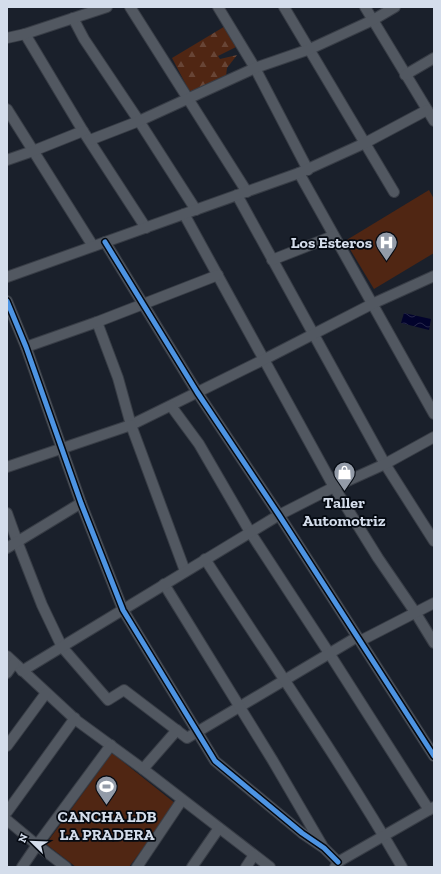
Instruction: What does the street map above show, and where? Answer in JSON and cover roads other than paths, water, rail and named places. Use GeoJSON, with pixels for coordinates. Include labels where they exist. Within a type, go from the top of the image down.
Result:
{"type":"FeatureCollection","features":[{"type":"Feature","properties":{"kind":"street"},"geometry":{"type":"LineString","coordinates":[[7,38],[25,34],[107,7]]}},
{"type":"Feature","properties":{"kind":"street"},"geometry":{"type":"LineString","coordinates":[[130,7],[247,192]]}},
{"type":"Feature","properties":{"kind":"street"},"geometry":{"type":"LineString","coordinates":[[218,7],[255,68],[333,236],[434,414]]}},
{"type":"Feature","properties":{"kind":"street"},"geometry":{"type":"LineString","coordinates":[[284,7],[394,192]]}},
{"type":"Feature","properties":{"kind":"street"},"geometry":{"type":"LineString","coordinates":[[365,7],[434,121]]}},
{"type":"Feature","properties":{"kind":"street"},"geometry":{"type":"LineString","coordinates":[[90,140],[139,121],[255,68],[310,49],[373,20],[395,7]]}},
{"type":"Feature","properties":{"kind":"street"},"geometry":{"type":"LineString","coordinates":[[73,18],[84,39],[196,210]]}},
{"type":"Feature","properties":{"kind":"street"},"geometry":{"type":"LineString","coordinates":[[25,34],[83,131],[146,228]]}},
{"type":"Feature","properties":{"kind":"street"},"geometry":{"type":"LineString","coordinates":[[405,75],[434,58]]}},
{"type":"Feature","properties":{"kind":"street"},"geometry":{"type":"LineString","coordinates":[[7,109],[93,246]]}},
{"type":"Feature","properties":{"kind":"street"},"geometry":{"type":"LineString","coordinates":[[7,277],[304,171],[365,143],[427,110]]}},
{"type":"Feature","properties":{"kind":"street"},"geometry":{"type":"LineString","coordinates":[[7,160],[83,131]]}},
{"type":"Feature","properties":{"kind":"street"},"geometry":{"type":"LineString","coordinates":[[236,196],[385,464],[434,541]]}},
{"type":"Feature","properties":{"kind":"street"},"geometry":{"type":"LineString","coordinates":[[184,214],[334,486],[378,558],[416,612],[434,643]]}},
{"type":"Feature","properties":{"kind":"street"},"geometry":{"type":"LineString","coordinates":[[272,260],[333,236]]}},
{"type":"Feature","properties":{"kind":"street"},"geometry":{"type":"LineString","coordinates":[[105,242],[197,392],[279,515],[434,756]]}},
{"type":"Feature","properties":{"kind":"street"},"geometry":{"type":"LineString","coordinates":[[26,347],[98,322],[218,275]]}},
{"type":"Feature","properties":{"kind":"street"},"geometry":{"type":"LineString","coordinates":[[7,467],[131,424],[265,359],[372,304],[434,276]]}},
{"type":"Feature","properties":{"kind":"street"},"geometry":{"type":"LineString","coordinates":[[7,301],[26,347],[63,448],[81,503],[123,610],[216,761],[302,832],[324,848]]}},
{"type":"Feature","properties":{"kind":"street"},"geometry":{"type":"LineString","coordinates":[[98,322],[118,378],[131,424],[185,571]]}},
{"type":"Feature","properties":{"kind":"street"},"geometry":{"type":"LineString","coordinates":[[164,584],[273,761],[324,848],[337,865],[432,808],[250,532],[199,444],[170,406]]}},
{"type":"Feature","properties":{"kind":"street"},"geometry":{"type":"LineString","coordinates":[[22,671],[205,558],[279,515],[334,486],[385,464],[434,437]]}},
{"type":"Feature","properties":{"kind":"street"},"geometry":{"type":"LineString","coordinates":[[7,548],[81,503]]}},
{"type":"Feature","properties":{"kind":"street"},"geometry":{"type":"LineString","coordinates":[[7,513],[42,605],[62,647],[108,700],[124,690],[187,738],[329,653],[434,603]]}},
{"type":"Feature","properties":{"kind":"street"},"geometry":{"type":"LineString","coordinates":[[205,558],[384,836],[402,867]]}},
{"type":"Feature","properties":{"kind":"street"},"geometry":{"type":"LineString","coordinates":[[7,673],[10,660],[75,718],[270,867]]}},
{"type":"Feature","properties":{"kind":"street"},"geometry":{"type":"LineString","coordinates":[[7,746],[46,693]]}},
{"type":"Feature","properties":{"kind":"street"},"geometry":{"type":"LineString","coordinates":[[7,812],[75,718]]}},
{"type":"Feature","properties":{"kind":"street"},"geometry":{"type":"LineString","coordinates":[[143,769],[177,730]]}},
{"type":"Feature","properties":{"kind":"street"},"geometry":{"type":"LineString","coordinates":[[22,867],[111,745]]}},
{"type":"Feature","properties":{"kind":"street"},"geometry":{"type":"LineString","coordinates":[[136,867],[182,800]]}},
{"type":"Feature","properties":{"kind":"street"},"geometry":{"type":"LineString","coordinates":[[7,820],[66,867]]}},
{"type":"Feature","properties":{"kind":"street"},"geometry":{"type":"LineString","coordinates":[[192,867],[219,828]]}},
{"type":"Feature","properties":{"kind":"street"},"geometry":{"type":"LineString","coordinates":[[246,867],[254,855]]}},
{"type":"Feature","properties":{"kind":"water"},"geometry":{"type":"Polygon","coordinates":[[[404,313],[431,319],[429,330],[401,323],[404,313]]]}},
{"type":"Feature","properties":{"kind":"place","name":"Los Esteros"},"geometry":{"type":"Point","coordinates":[387,262]}},
{"type":"Feature","properties":{"kind":"place","name":"Taller Automotriz"},"geometry":{"type":"Point","coordinates":[344,492]}},
{"type":"Feature","properties":{"kind":"place","name":"CANCHA LDB LA PRADERA"},"geometry":{"type":"Point","coordinates":[107,806]}}]}
